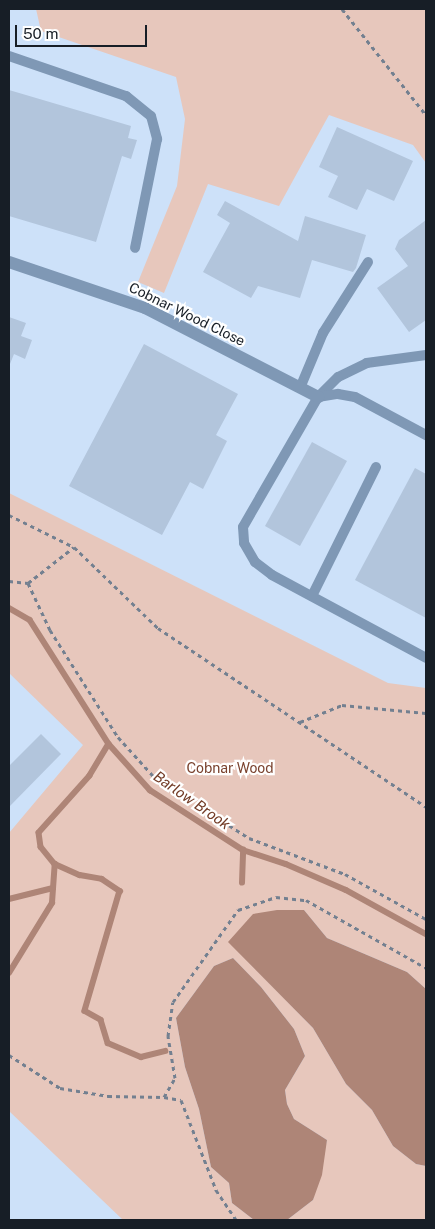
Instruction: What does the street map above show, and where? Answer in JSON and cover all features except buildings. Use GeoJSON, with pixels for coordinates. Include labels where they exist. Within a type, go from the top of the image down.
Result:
{"type":"FeatureCollection","features":[{"type":"Feature","properties":{"kind":"street","name":"Cobnar Wood Close"},"geometry":{"type":"LineString","coordinates":[[9,262],[145,308],[318,397]]}},
{"type":"Feature","properties":{"kind":"lane"},"geometry":{"type":"LineString","coordinates":[[9,56],[126,96],[151,116],[157,139],[135,248]]}},
{"type":"Feature","properties":{"kind":"lane"},"geometry":{"type":"LineString","coordinates":[[300,388],[323,333],[368,262]]}},
{"type":"Feature","properties":{"kind":"lane"},"geometry":{"type":"LineString","coordinates":[[426,355],[368,363],[338,377],[318,397],[243,527],[244,543],[255,562],[312,596],[426,658]]}},
{"type":"Feature","properties":{"kind":"lane"},"geometry":{"type":"LineString","coordinates":[[318,397],[338,394],[355,397],[426,435]]}},
{"type":"Feature","properties":{"kind":"lane"},"geometry":{"type":"LineString","coordinates":[[312,596],[376,467]]}},
{"type":"Feature","properties":{"kind":"path"},"geometry":{"type":"LineString","coordinates":[[342,9],[426,115]]}},
{"type":"Feature","properties":{"kind":"path"},"geometry":{"type":"LineString","coordinates":[[9,515],[74,547],[158,628],[426,807]]}},
{"type":"Feature","properties":{"kind":"path"},"geometry":{"type":"LineString","coordinates":[[9,581],[28,583],[74,547]]}},
{"type":"Feature","properties":{"kind":"path"},"geometry":{"type":"LineString","coordinates":[[28,583],[50,630],[118,737],[155,778],[249,838],[345,874],[426,919]]}},
{"type":"Feature","properties":{"kind":"path"},"geometry":{"type":"LineString","coordinates":[[300,722],[342,705],[426,713]]}},
{"type":"Feature","properties":{"kind":"path"},"geometry":{"type":"LineString","coordinates":[[164,1097],[174,1078],[168,1036],[174,1002],[238,910],[276,897],[306,900],[426,968]]}},
{"type":"Feature","properties":{"kind":"path"},"geometry":{"type":"LineString","coordinates":[[9,1055],[60,1088],[108,1096],[164,1097],[180,1100],[216,1190],[236,1220]]}},
{"type":"Feature","properties":{"kind":"green space"},"geometry":{"type":"Polygon","coordinates":[[[36,9],[426,9],[426,163],[413,145],[329,115],[279,206],[208,184],[164,293],[138,282],[177,186],[185,119],[176,77],[41,31],[36,9]]]}},
{"type":"Feature","properties":{"kind":"green space","name":"Cobnar Wood"},"geometry":{"type":"Polygon","coordinates":[[[9,493],[388,683],[426,688],[426,989],[407,972],[327,938],[304,910],[229,942],[313,1028],[346,1084],[372,1110],[393,1146],[416,1164],[426,1166],[426,1220],[287,1220],[313,1200],[327,1140],[294,1119],[287,1104],[285,1090],[305,1056],[294,1029],[261,987],[233,958],[214,966],[176,1018],[185,1067],[199,1109],[211,1167],[229,1183],[232,1203],[254,1220],[123,1220],[9,1111],[9,833],[83,745],[9,673],[9,493]]]}},
{"type":"Feature","properties":{"kind":"shaded area"},"geometry":{"type":"Polygon","coordinates":[[[277,910],[304,910],[327,938],[407,972],[426,989],[426,1166],[416,1164],[393,1146],[372,1110],[346,1084],[313,1028],[228,942],[253,914],[277,910]]]}},
{"type":"Feature","properties":{"kind":"shaded area"},"geometry":{"type":"Polygon","coordinates":[[[233,958],[261,987],[294,1029],[305,1056],[285,1090],[287,1104],[294,1119],[327,1140],[322,1175],[313,1200],[287,1220],[254,1220],[232,1203],[229,1183],[211,1167],[199,1109],[185,1067],[176,1018],[214,966],[233,958]]]}},
{"type":"Feature","properties":{"kind":"waterway","name":"Barlow Brook"},"geometry":{"type":"LineString","coordinates":[[9,608],[30,620],[109,744],[150,790],[243,850],[286,864],[346,890],[426,934]]}},
{"type":"Feature","properties":{"kind":"waterway"},"geometry":{"type":"LineString","coordinates":[[109,744],[90,776],[39,833],[41,847],[55,864],[80,875],[102,879],[120,891],[85,1011],[101,1020],[108,1043],[141,1057],[165,1051]]}},
{"type":"Feature","properties":{"kind":"waterway"},"geometry":{"type":"LineString","coordinates":[[242,883],[243,850]]}},
{"type":"Feature","properties":{"kind":"waterway"},"geometry":{"type":"LineString","coordinates":[[9,973],[52,903],[55,864]]}},
{"type":"Feature","properties":{"kind":"waterway"},"geometry":{"type":"LineString","coordinates":[[9,899],[53,888]]}}]}
